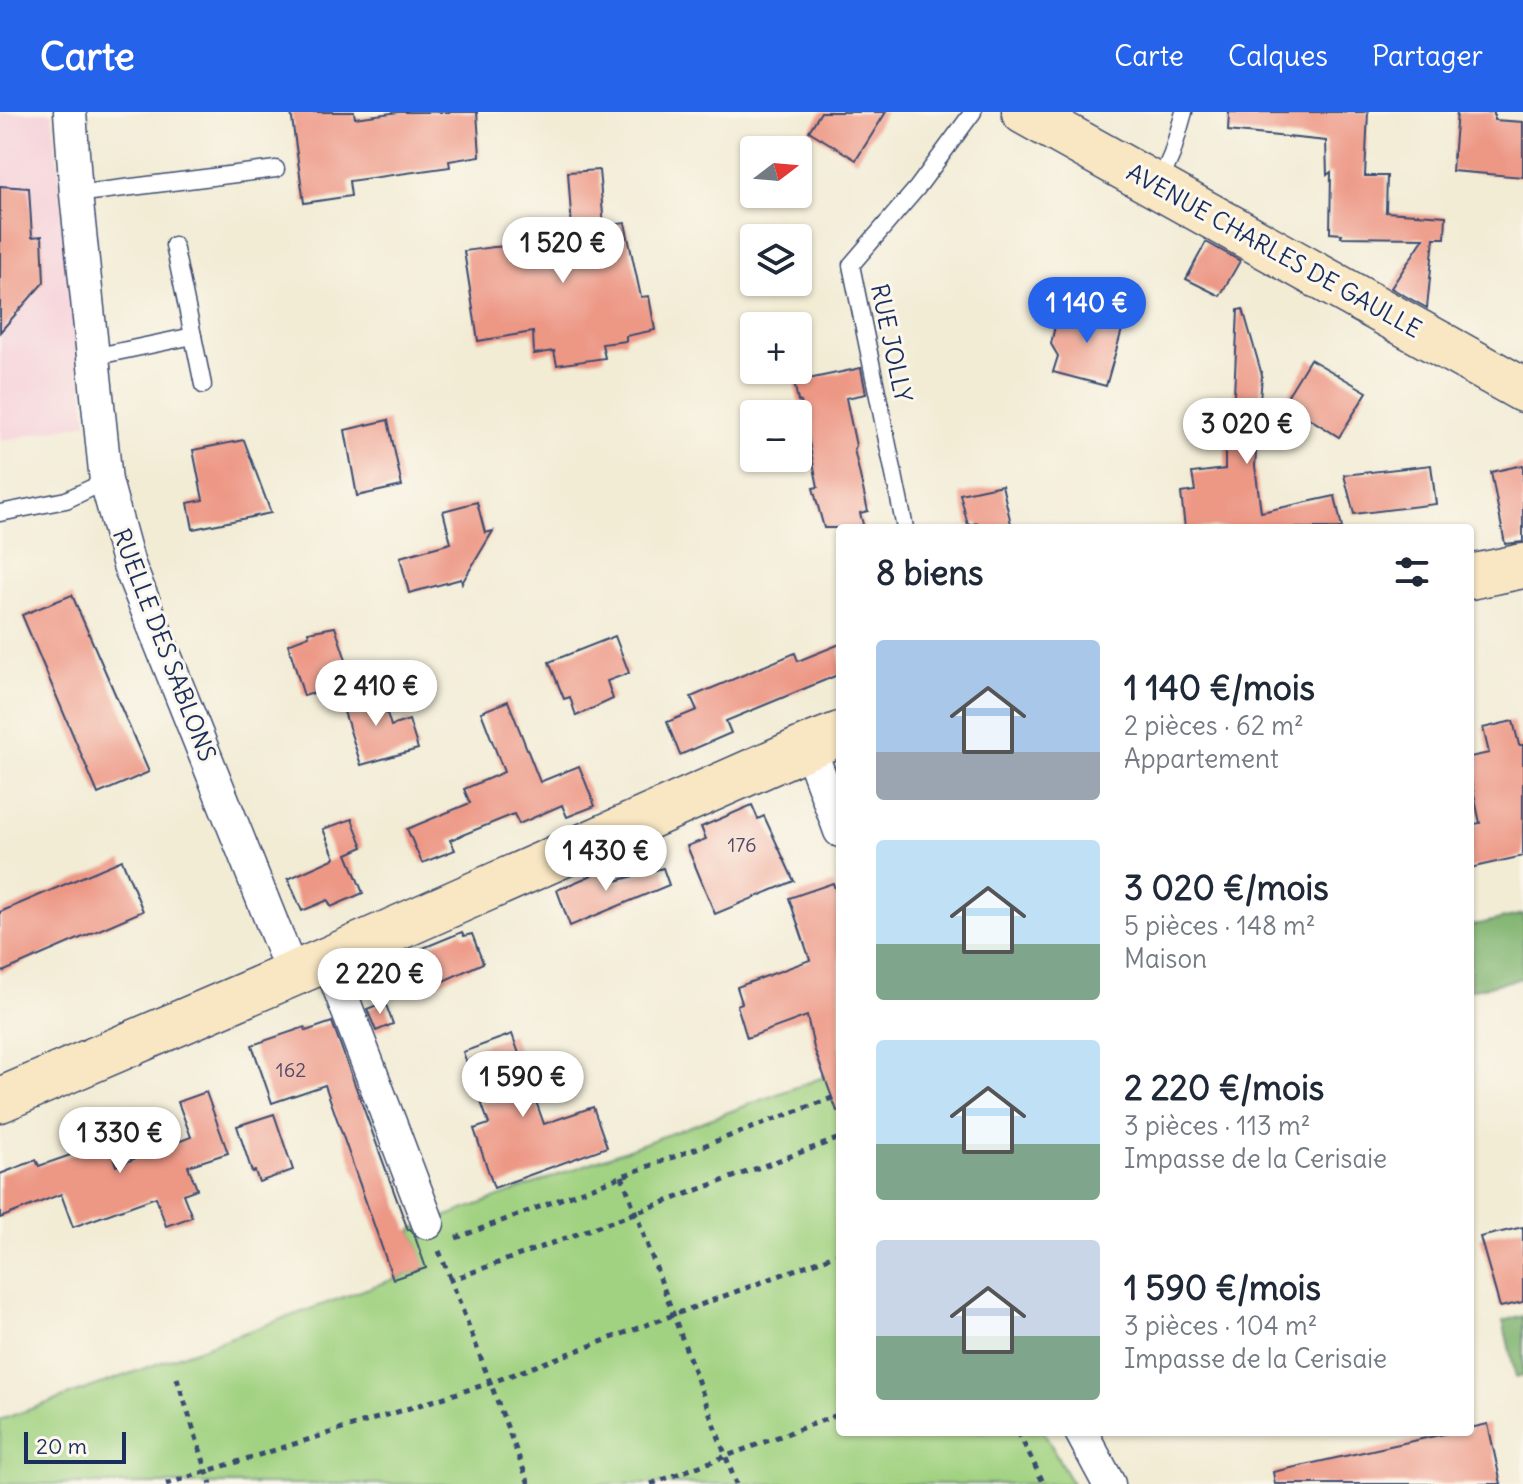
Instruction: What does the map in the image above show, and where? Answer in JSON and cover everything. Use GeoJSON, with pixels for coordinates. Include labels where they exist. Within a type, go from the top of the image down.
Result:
{"type":"FeatureCollection","features":[{"type":"Feature","properties":{"kind":"street","name":"RUELLE DES SABLONS"},"geometry":{"type":"LineString","coordinates":[[70,112],[106,481],[129,565],[310,966],[440,1231]]}},
{"type":"Feature","properties":{"kind":"street","name":"AVENUE CHARLES DE GAULLE"},"geometry":{"type":"LineString","coordinates":[[1024,112],[1523,390]]}},
{"type":"Feature","properties":{"kind":"street"},"geometry":{"type":"LineString","coordinates":[[1474,576],[1523,566]]}},
{"type":"Feature","properties":{"kind":"street"},"geometry":{"type":"LineString","coordinates":[[0,1100],[825,740],[836,807]]}},
{"type":"Feature","properties":{"kind":"street"},"geometry":{"type":"LineString","coordinates":[[1083,1436],[1109,1484]]}},
{"type":"Feature","properties":{"kind":"lane","name":"RUE JOLLY"},"geometry":{"type":"LineString","coordinates":[[904,524],[851,265],[917,188],[973,112]]}},
{"type":"Feature","properties":{"kind":"lane"},"geometry":{"type":"LineString","coordinates":[[1158,186],[1172,154],[1184,112]]}},
{"type":"Feature","properties":{"kind":"lane"},"geometry":{"type":"LineString","coordinates":[[76,194],[276,169]]}},
{"type":"Feature","properties":{"kind":"lane"},"geometry":{"type":"LineString","coordinates":[[174,245],[203,385]]}},
{"type":"Feature","properties":{"kind":"lane"},"geometry":{"type":"LineString","coordinates":[[93,357],[193,336]]}},
{"type":"Feature","properties":{"kind":"lane"},"geometry":{"type":"LineString","coordinates":[[0,513],[66,500],[106,481]]}},
{"type":"Feature","properties":{"kind":"path"},"geometry":{"type":"LineString","coordinates":[[440,1231],[622,1176],[836,1096]]}},
{"type":"Feature","properties":{"kind":"path"},"geometry":{"type":"LineString","coordinates":[[529,1484],[451,1280],[836,1139]]}},
{"type":"Feature","properties":{"kind":"path"},"geometry":{"type":"LineString","coordinates":[[622,1176],[736,1484]]}},
{"type":"Feature","properties":{"kind":"path"},"geometry":{"type":"LineString","coordinates":[[166,1484],[490,1383],[836,1254]]}},
{"type":"Feature","properties":{"kind":"path"},"geometry":{"type":"LineString","coordinates":[[177,1378],[211,1484]]}},
{"type":"Feature","properties":{"kind":"path"},"geometry":{"type":"LineString","coordinates":[[651,1484],[836,1415]]}},
{"type":"Feature","properties":{"kind":"path"},"geometry":{"type":"LineString","coordinates":[[1020,1436],[1044,1484]]}},
{"type":"Feature","properties":{"kind":"shaded area"},"geometry":{"type":"Polygon","coordinates":[[[0,112],[52,112],[87,423],[0,441],[0,112]]]}},
{"type":"Feature","properties":{"kind":"green space"},"geometry":{"type":"Polygon","coordinates":[[[1523,914],[1523,978],[1474,989],[1474,925],[1523,914]]]}},
{"type":"Feature","properties":{"kind":"green space"},"geometry":{"type":"Polygon","coordinates":[[[836,1072],[836,1436],[1046,1436],[1072,1484],[0,1484],[0,1420],[425,1268],[412,1229],[836,1072]]]}},
{"type":"Feature","properties":{"kind":"green space"},"geometry":{"type":"Polygon","coordinates":[[[1523,1316],[1523,1375],[1516,1377],[1503,1321],[1523,1316]]]}},
{"type":"Feature","properties":{"kind":"building"},"geometry":{"type":"Polygon","coordinates":[[[291,112],[354,112],[355,118],[399,112],[477,112],[480,156],[449,161],[450,167],[349,181],[351,196],[304,203],[291,112]]]}},
{"type":"Feature","properties":{"kind":"building"},"geometry":{"type":"Polygon","coordinates":[[[821,112],[886,112],[856,160],[809,131],[821,112]]]}},
{"type":"Feature","properties":{"kind":"building"},"geometry":{"type":"Polygon","coordinates":[[[1229,112],[1368,112],[1365,176],[1387,176],[1386,212],[1446,216],[1445,238],[1434,238],[1427,308],[1391,288],[1424,238],[1341,237],[1342,234],[1330,233],[1331,172],[1327,175],[1326,141],[1228,131],[1229,112]]]}},
{"type":"Feature","properties":{"kind":"building"},"geometry":{"type":"Polygon","coordinates":[[[1457,112],[1494,112],[1494,120],[1523,122],[1523,177],[1452,171],[1457,112]]]}},
{"type":"Feature","properties":{"kind":"building"},"geometry":{"type":"Polygon","coordinates":[[[599,170],[604,226],[625,223],[641,297],[649,296],[655,330],[626,336],[626,341],[602,344],[605,358],[557,365],[554,351],[534,354],[533,332],[478,341],[464,251],[573,243],[568,172],[599,170]]]}},
{"type":"Feature","properties":{"kind":"building"},"geometry":{"type":"Polygon","coordinates":[[[0,186],[29,188],[32,237],[42,236],[44,282],[0,332],[0,186]]]}},
{"type":"Feature","properties":{"kind":"building"},"geometry":{"type":"Polygon","coordinates":[[[1206,242],[1240,261],[1220,296],[1186,279],[1206,242]]]}},
{"type":"Feature","properties":{"kind":"building"},"geometry":{"type":"Polygon","coordinates":[[[1075,305],[1125,319],[1106,386],[1053,372],[1058,356],[1051,344],[1055,326],[1071,316],[1075,305]]]}},
{"type":"Feature","properties":{"kind":"building"},"geometry":{"type":"Polygon","coordinates":[[[1243,309],[1262,375],[1255,466],[1261,512],[1335,496],[1341,524],[1185,524],[1181,493],[1195,491],[1192,473],[1225,469],[1225,437],[1232,437],[1238,310],[1243,309]]]}},
{"type":"Feature","properties":{"kind":"building"},"geometry":{"type":"Polygon","coordinates":[[[1310,359],[1367,392],[1339,437],[1288,405],[1288,395],[1310,359]]]}},
{"type":"Feature","properties":{"kind":"building"},"geometry":{"type":"Polygon","coordinates":[[[861,368],[866,394],[846,398],[868,511],[860,513],[863,524],[836,524],[836,528],[824,528],[813,488],[818,487],[812,457],[812,400],[798,400],[794,384],[812,384],[812,378],[861,368]]]}},
{"type":"Feature","properties":{"kind":"building"},"geometry":{"type":"Polygon","coordinates":[[[388,420],[402,486],[357,496],[345,430],[388,420]]]}},
{"type":"Feature","properties":{"kind":"building"},"geometry":{"type":"Polygon","coordinates":[[[244,440],[271,513],[193,529],[188,503],[203,500],[193,450],[244,440]]]}},
{"type":"Feature","properties":{"kind":"building"},"geometry":{"type":"Polygon","coordinates":[[[1431,465],[1436,504],[1354,514],[1344,475],[1431,465]]]}},
{"type":"Feature","properties":{"kind":"building"},"geometry":{"type":"Polygon","coordinates":[[[1523,465],[1523,542],[1505,544],[1491,472],[1523,465]]]}},
{"type":"Feature","properties":{"kind":"building"},"geometry":{"type":"Polygon","coordinates":[[[1002,485],[1011,524],[968,524],[960,494],[1002,485]]]}},
{"type":"Feature","properties":{"kind":"building"},"geometry":{"type":"Polygon","coordinates":[[[477,502],[485,533],[493,531],[462,583],[461,579],[409,593],[400,557],[451,543],[443,511],[477,502]]]}},
{"type":"Feature","properties":{"kind":"building"},"geometry":{"type":"Polygon","coordinates":[[[72,595],[149,772],[98,794],[22,615],[72,595]]]}},
{"type":"Feature","properties":{"kind":"building"},"geometry":{"type":"Polygon","coordinates":[[[335,627],[353,681],[304,696],[288,644],[309,636],[308,632],[335,627]]]}},
{"type":"Feature","properties":{"kind":"building"},"geometry":{"type":"Polygon","coordinates":[[[615,636],[629,673],[607,681],[613,699],[576,716],[570,697],[564,699],[549,662],[615,636]]]}},
{"type":"Feature","properties":{"kind":"building"},"geometry":{"type":"Polygon","coordinates":[[[836,646],[836,676],[726,721],[731,733],[680,755],[667,722],[697,710],[691,697],[795,653],[798,661],[836,646]]]}},
{"type":"Feature","properties":{"kind":"building"},"geometry":{"type":"Polygon","coordinates":[[[379,688],[391,726],[409,720],[418,749],[361,765],[340,699],[379,688]]]}},
{"type":"Feature","properties":{"kind":"building"},"geometry":{"type":"Polygon","coordinates":[[[508,701],[540,782],[579,766],[595,806],[567,817],[562,805],[519,824],[514,814],[450,840],[455,850],[422,863],[407,829],[470,803],[464,789],[504,772],[481,712],[508,701]]]}},
{"type":"Feature","properties":{"kind":"building"},"geometry":{"type":"Polygon","coordinates":[[[1513,721],[1519,745],[1523,745],[1523,856],[1474,867],[1474,824],[1480,823],[1474,795],[1474,756],[1489,753],[1483,728],[1513,721]]]}},
{"type":"Feature","properties":{"kind":"building"},"geometry":{"type":"Polygon","coordinates":[[[752,805],[758,819],[764,816],[794,881],[715,914],[687,846],[706,839],[701,827],[752,805]]]}},
{"type":"Feature","properties":{"kind":"building"},"geometry":{"type":"Polygon","coordinates":[[[352,819],[363,847],[347,854],[363,893],[331,907],[328,900],[302,911],[288,879],[335,858],[323,829],[352,819]]]}},
{"type":"Feature","properties":{"kind":"building"},"geometry":{"type":"Polygon","coordinates":[[[122,860],[143,911],[0,973],[0,912],[122,860]]]}},
{"type":"Feature","properties":{"kind":"building"},"geometry":{"type":"Polygon","coordinates":[[[663,868],[669,885],[570,926],[557,890],[606,869],[612,882],[663,868]]]}},
{"type":"Feature","properties":{"kind":"building"},"geometry":{"type":"Polygon","coordinates":[[[833,883],[836,892],[836,1108],[814,1048],[807,1016],[747,1038],[737,1005],[742,1003],[737,987],[810,960],[789,898],[833,883]]]}},
{"type":"Feature","properties":{"kind":"building"},"geometry":{"type":"Polygon","coordinates":[[[462,932],[464,936],[472,934],[483,963],[428,988],[411,953],[462,932]]]}},
{"type":"Feature","properties":{"kind":"building"},"geometry":{"type":"Polygon","coordinates":[[[385,1002],[393,1024],[376,1031],[367,1009],[385,1002]]]}},
{"type":"Feature","properties":{"kind":"building"},"geometry":{"type":"Polygon","coordinates":[[[332,1022],[408,1230],[415,1237],[426,1268],[393,1279],[325,1085],[272,1103],[252,1045],[305,1027],[306,1031],[332,1022]]]}},
{"type":"Feature","properties":{"kind":"building"},"geometry":{"type":"Polygon","coordinates":[[[512,1034],[544,1124],[593,1107],[607,1147],[494,1188],[474,1129],[489,1124],[463,1052],[512,1034]]]}},
{"type":"Feature","properties":{"kind":"building"},"geometry":{"type":"Polygon","coordinates":[[[206,1092],[228,1153],[188,1166],[197,1189],[183,1194],[192,1217],[166,1226],[156,1197],[73,1227],[61,1194],[0,1218],[0,1174],[36,1160],[39,1166],[108,1142],[116,1166],[191,1137],[178,1102],[206,1092]]]}},
{"type":"Feature","properties":{"kind":"building"},"geometry":{"type":"Polygon","coordinates":[[[274,1114],[293,1170],[259,1182],[255,1171],[252,1172],[237,1126],[274,1114]]]}},
{"type":"Feature","properties":{"kind":"building"},"geometry":{"type":"Polygon","coordinates":[[[1523,1227],[1523,1302],[1500,1307],[1480,1237],[1523,1227]]]}},
{"type":"Feature","properties":{"kind":"building"},"geometry":{"type":"Polygon","coordinates":[[[1488,1424],[1501,1484],[1275,1484],[1273,1472],[1435,1436],[1474,1436],[1474,1427],[1488,1424]]]}}]}
